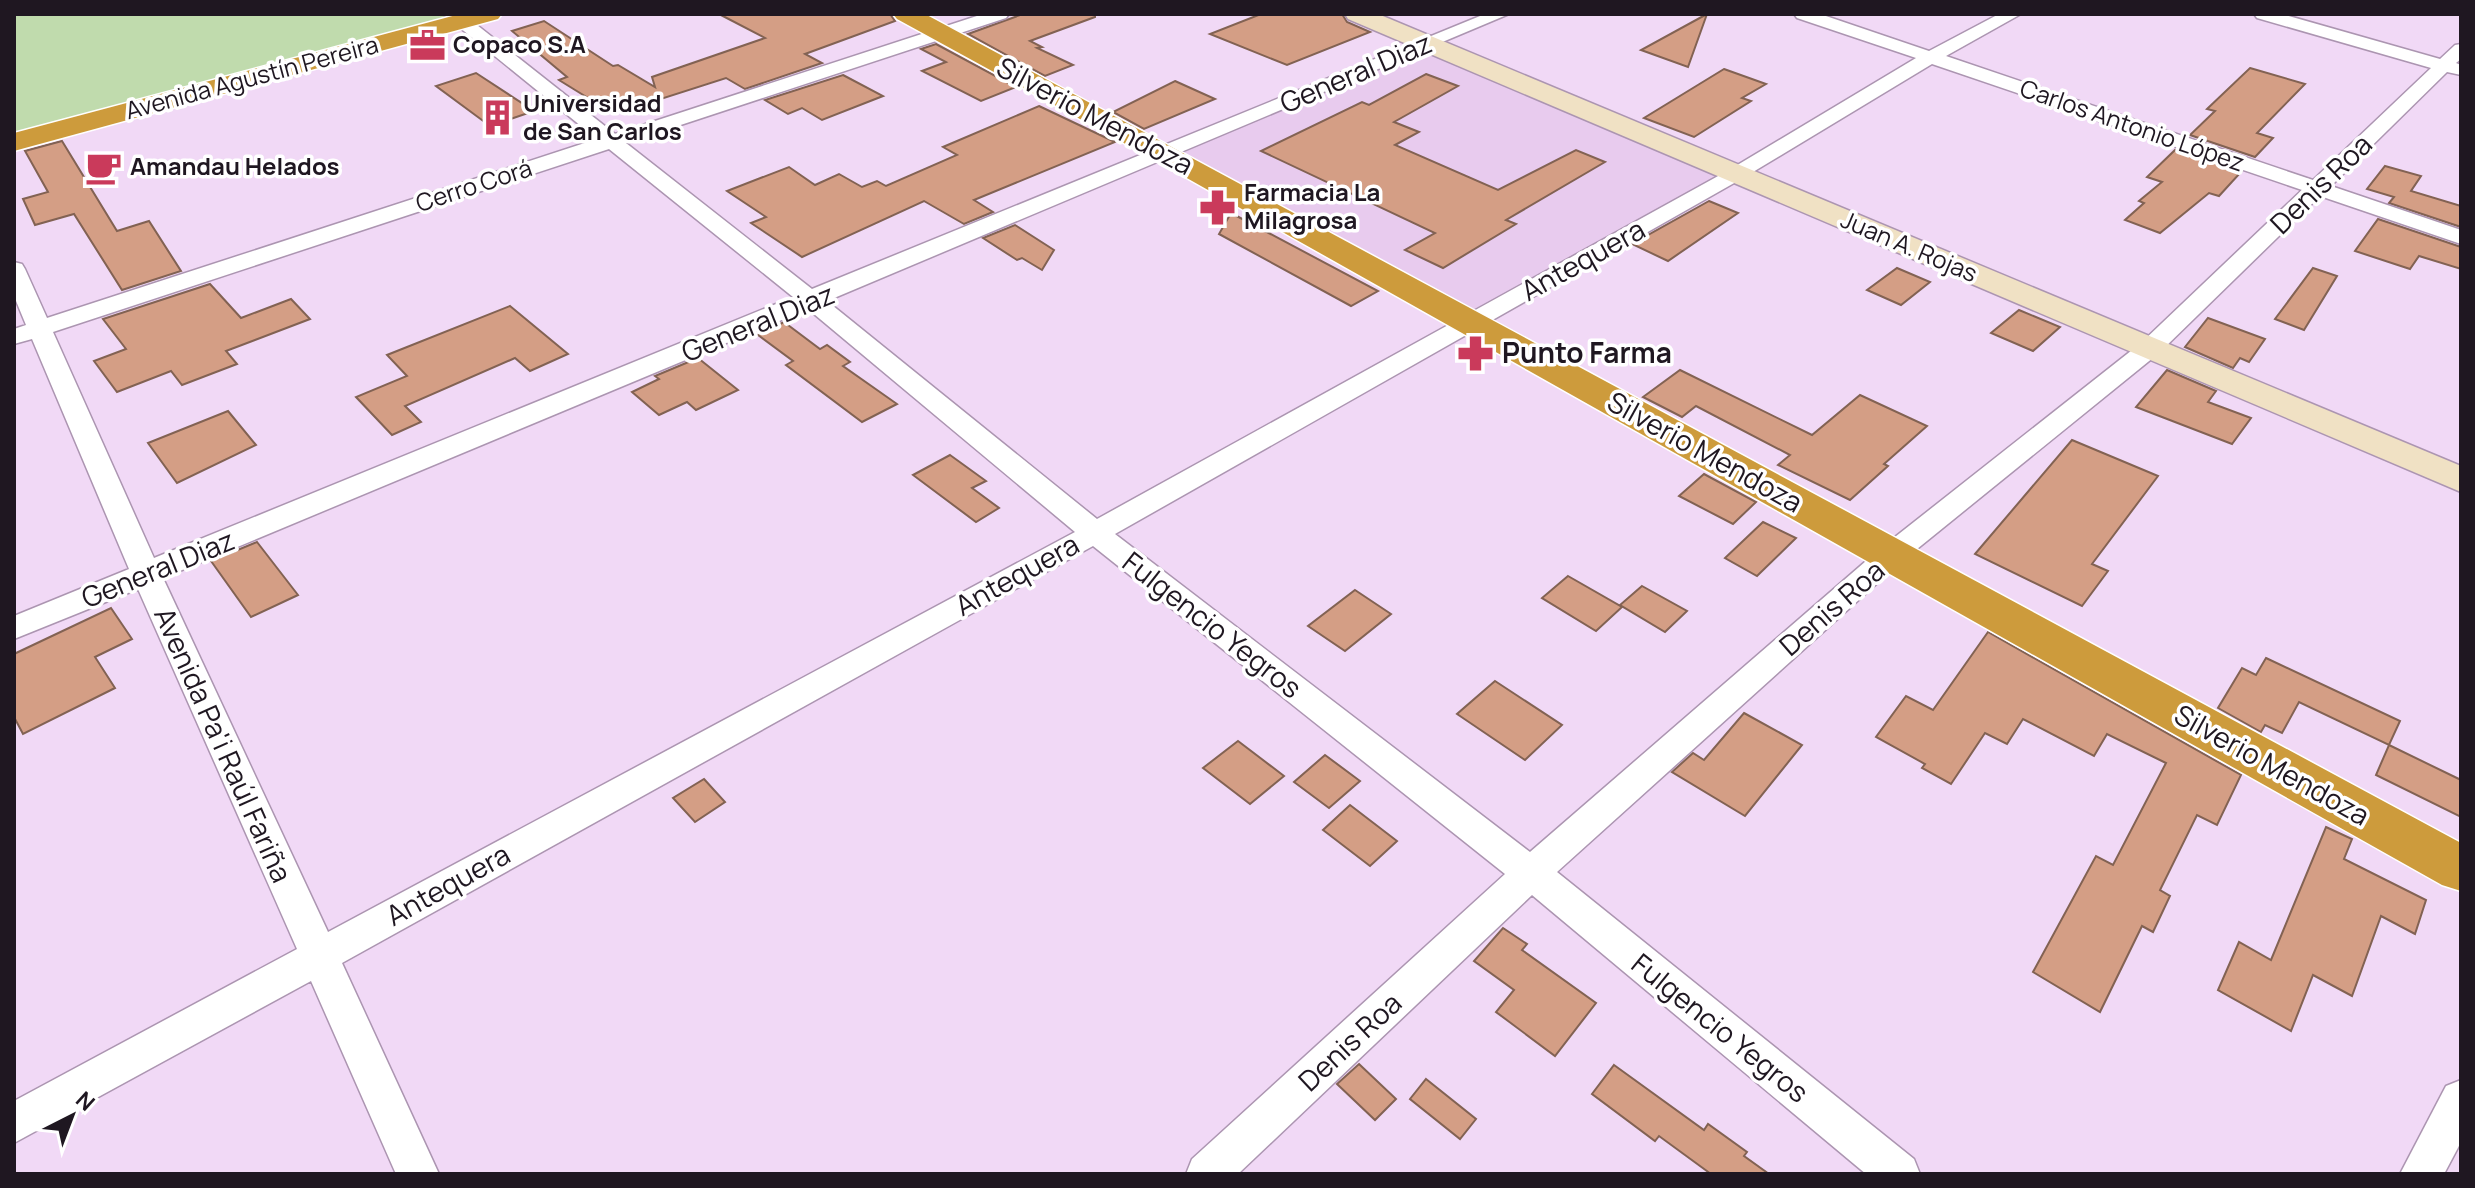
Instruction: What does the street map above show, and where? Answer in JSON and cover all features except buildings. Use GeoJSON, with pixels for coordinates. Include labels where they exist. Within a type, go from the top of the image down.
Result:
{"type":"FeatureCollection","features":[{"type":"Feature","properties":{"kind":"highway","name":"Avenida Agustín Pereira"},"geometry":{"type":"LineString","coordinates":[[14,142],[456,18],[489,14]]}},
{"type":"Feature","properties":{"kind":"highway","name":"Silverio Mendoza"},"geometry":{"type":"LineString","coordinates":[[906,14],[1164,153],[2461,869]]}},
{"type":"Feature","properties":{"kind":"street","name":"Cerro Corá"},"geometry":{"type":"LineString","coordinates":[[27,332],[1000,14]]}},
{"type":"Feature","properties":{"kind":"street","name":"Juan A. Rojas"},"geometry":{"type":"LineString","coordinates":[[1357,14],[2461,480]]}},
{"type":"Feature","properties":{"kind":"street","name":"General Diaz"},"geometry":{"type":"LineString","coordinates":[[14,628],[812,301],[1500,14]]}},
{"type":"Feature","properties":{"kind":"street","name":"Carlos Antonio López"},"geometry":{"type":"LineString","coordinates":[[1803,14],[2461,237]]}},
{"type":"Feature","properties":{"kind":"street","name":"Antequera"},"geometry":{"type":"LineString","coordinates":[[14,1123],[1095,533],[1736,174],[1931,57],[2012,14]]}},
{"type":"Feature","properties":{"kind":"street"},"geometry":{"type":"LineString","coordinates":[[2263,14],[2455,62]]}},
{"type":"Feature","properties":{"kind":"street","name":"Fulgencio Yegros"},"geometry":{"type":"LineString","coordinates":[[456,18],[812,301],[1095,533],[1531,873],[1899,1174]]}},
{"type":"Feature","properties":{"kind":"street","name":"Denis Roa"},"geometry":{"type":"LineString","coordinates":[[1207,1174],[1531,873],[1891,555],[2150,348],[2316,189],[2455,62]]}},
{"type":"Feature","properties":{"kind":"street","name":"Avenida Pa'i Raúl Fariña"},"geometry":{"type":"LineString","coordinates":[[14,269],[27,332],[146,574],[418,1174]]}},
{"type":"Feature","properties":{"kind":"street"},"geometry":{"type":"LineString","coordinates":[[2421,1174],[2461,1100]]}},
{"type":"Feature","properties":{"kind":"shaded area"},"geometry":{"type":"Polygon","coordinates":[[[1433,49],[1724,174],[1470,316],[1172,153],[1433,49]]]}},
{"type":"Feature","properties":{"kind":"green space"},"geometry":{"type":"Polygon","coordinates":[[[14,14],[448,14],[457,21],[14,140],[14,14]]]}},
{"type":"Feature","properties":{"kind":"place","name":"Copaco S.A"},"geometry":{"type":"Point","coordinates":[427,45]}},
{"type":"Feature","properties":{"kind":"place","name":"Universidad de San Carlos"},"geometry":{"type":"Point","coordinates":[497,118]}},
{"type":"Feature","properties":{"kind":"place","name":"Amandau Helados"},"geometry":{"type":"Point","coordinates":[104,167]}},
{"type":"Feature","properties":{"kind":"place","name":"Farmacia La Milagrosa"},"geometry":{"type":"Point","coordinates":[1218,207]}},
{"type":"Feature","properties":{"kind":"place","name":"Punto Farma"},"geometry":{"type":"Point","coordinates":[1476,353]}}]}
